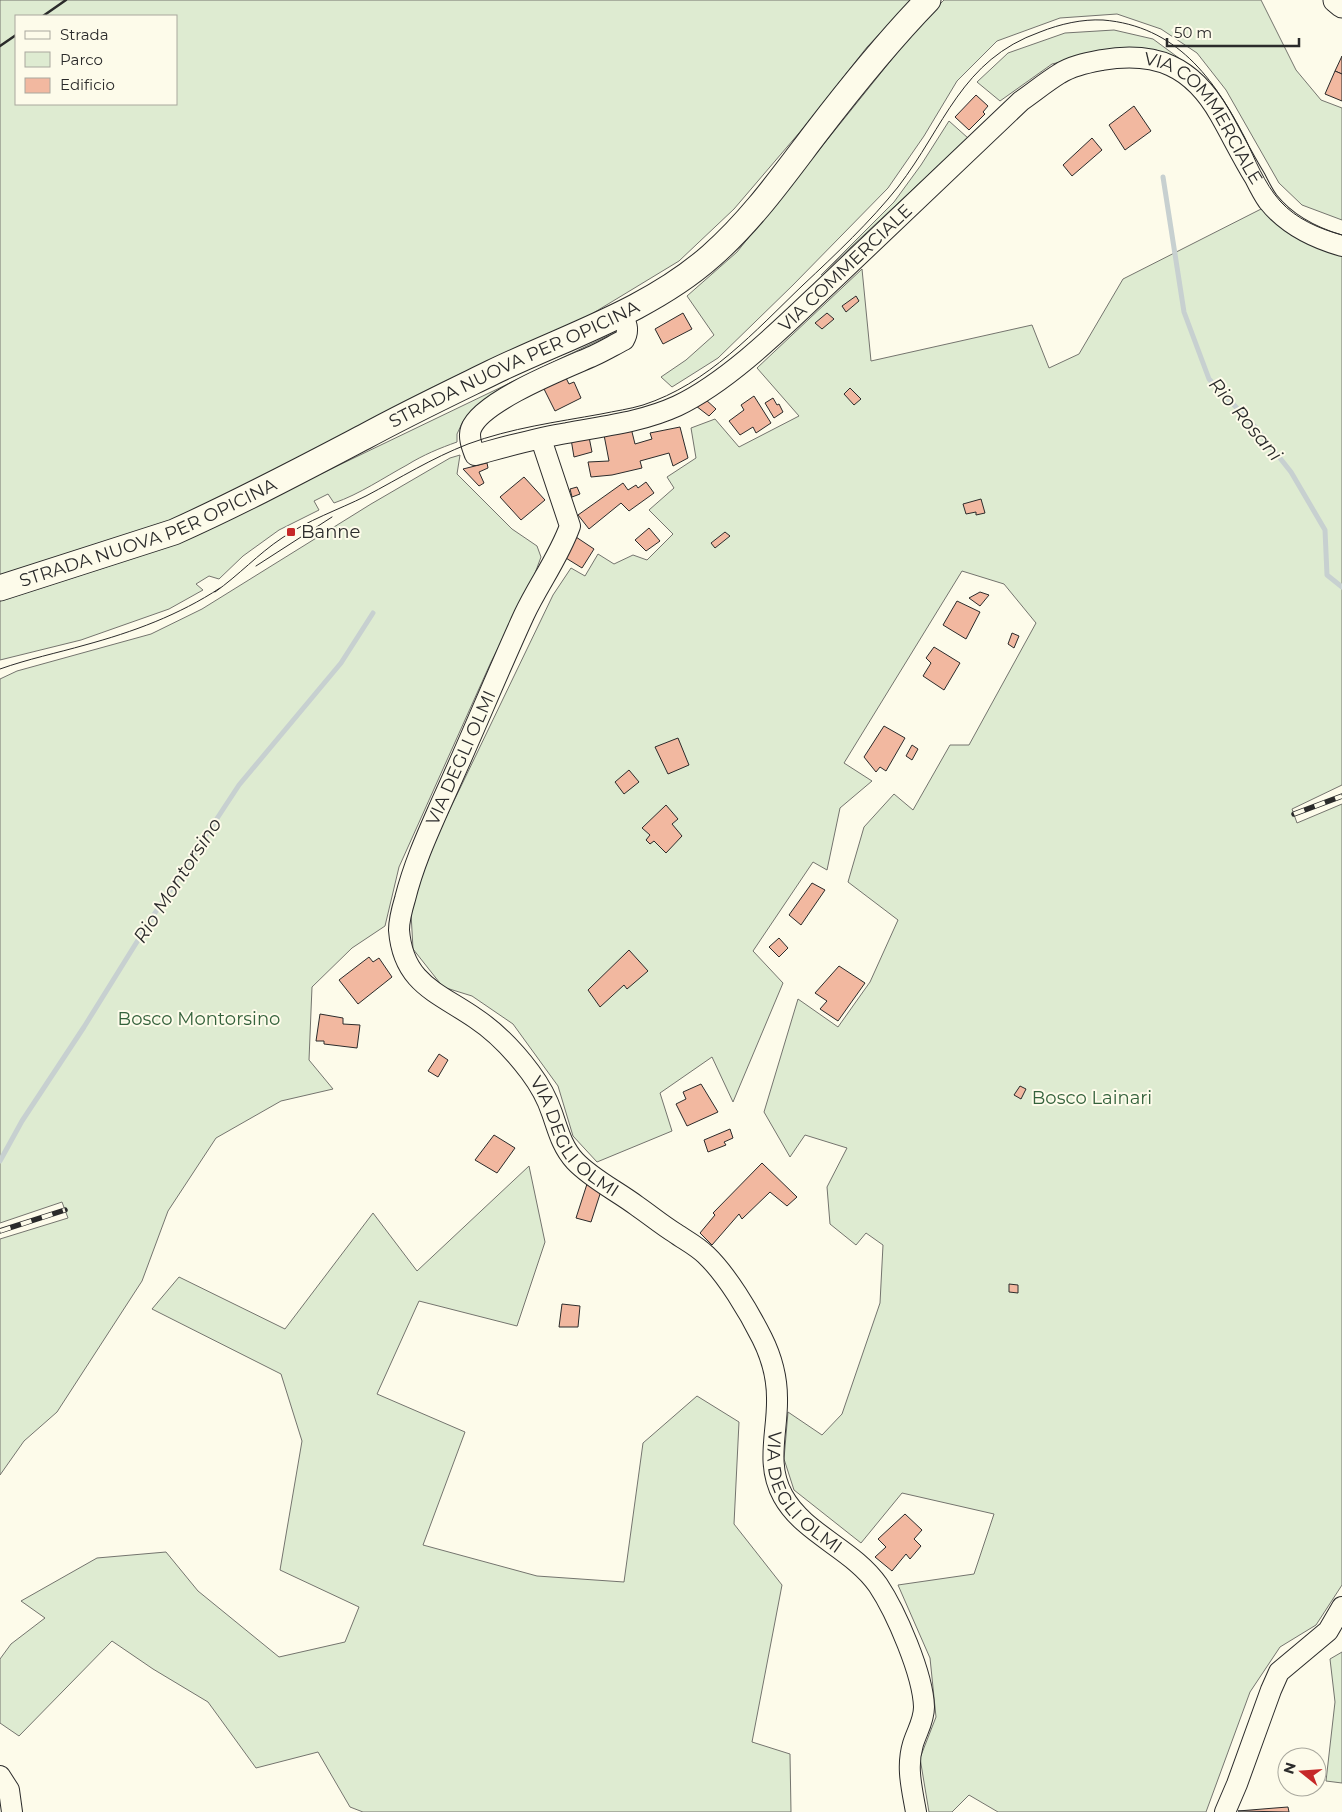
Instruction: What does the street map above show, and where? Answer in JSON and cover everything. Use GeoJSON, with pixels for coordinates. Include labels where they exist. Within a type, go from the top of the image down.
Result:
{"type":"FeatureCollection","features":[{"type":"Feature","properties":{"kind":"main road","name":"STRADA NUOVA PER OPICINA"},"geometry":{"type":"LineString","coordinates":[[0,588],[174,532],[192,524],[307,468],[372,432],[480,378],[622,313],[659,293],[710,257],[761,205],[876,56],[928,0]]}},
{"type":"Feature","properties":{"kind":"main road"},"geometry":{"type":"LineString","coordinates":[[1336,0],[1342,5]]}},
{"type":"Feature","properties":{"kind":"street","name":"VIA COMMERCIALE"},"geometry":{"type":"LineString","coordinates":[[622,313],[628,334],[624,340],[545,377],[494,405],[476,420],[471,430],[471,443],[475,455],[649,416],[676,406],[711,386],[744,361],[798,312],[1021,101],[1060,73],[1086,63],[1116,58],[1147,58],[1168,63],[1184,73],[1196,83],[1214,106],[1268,200],[1282,216],[1302,230],[1322,240],[1342,246]]}},
{"type":"Feature","properties":{"kind":"street","name":"VIA DEGLI OLMI"},"geometry":{"type":"LineString","coordinates":[[541,439],[570,526],[523,618],[412,870],[399,926],[402,951],[412,970],[425,988],[488,1028],[526,1068],[543,1093],[552,1112],[557,1130],[572,1158],[598,1179],[707,1256],[721,1272],[744,1307],[763,1340],[774,1374],[777,1394],[772,1465],[777,1484],[784,1498],[796,1514],[859,1565],[877,1585],[910,1651],[922,1689],[924,1709],[922,1724],[914,1743],[910,1762],[916,1812]]}},
{"type":"Feature","properties":{"kind":"street"},"geometry":{"type":"LineString","coordinates":[[1225,1812],[1240,1776],[1270,1690],[1279,1672],[1328,1631],[1342,1607]]}},
{"type":"Feature","properties":{"kind":"street"},"geometry":{"type":"LineString","coordinates":[[0,1776],[9,1790],[12,1812]]}},
{"type":"Feature","properties":{"kind":"green space"},"geometry":{"type":"Polygon","coordinates":[[[0,0],[912,0],[867,47],[805,126],[734,209],[679,261],[590,315],[460,374],[245,488],[156,527],[0,577],[0,0]]]}},
{"type":"Feature","properties":{"kind":"green space"},"geometry":{"type":"Polygon","coordinates":[[[944,0],[1261,0],[1296,70],[1321,100],[1342,108],[1342,220],[1302,205],[1279,183],[1226,90],[1197,53],[1161,29],[1117,14],[1060,18],[997,41],[957,81],[924,136],[888,188],[718,358],[672,387],[661,377],[686,360],[714,335],[687,296],[737,252],[921,23],[944,0]]]}},
{"type":"Feature","properties":{"kind":"green space"},"geometry":{"type":"Polygon","coordinates":[[[1114,30],[1153,39],[1187,64],[1156,50],[1111,50],[1052,64],[1000,101],[977,82],[1008,53],[1065,33],[1114,30]]]}},
{"type":"Feature","properties":{"kind":"green space"},"geometry":{"type":"Polygon","coordinates":[[[949,121],[968,138],[821,275],[894,202],[921,165],[949,121]]]}},
{"type":"Feature","properties":{"kind":"green space","name":"Bosco Lainari"},"geometry":{"type":"Polygon","coordinates":[[[1267,206],[1342,254],[1342,785],[1292,809],[1297,823],[1342,804],[1342,1585],[1316,1625],[1280,1647],[1250,1692],[1206,1812],[998,1812],[969,1795],[952,1812],[929,1812],[920,1758],[936,1717],[930,1658],[898,1585],[974,1574],[994,1514],[902,1493],[861,1543],[794,1490],[784,1459],[788,1412],[822,1435],[842,1414],[880,1303],[883,1245],[866,1233],[856,1245],[830,1224],[827,1187],[847,1148],[805,1135],[790,1157],[764,1112],[798,999],[838,1027],[870,982],[898,920],[848,882],[864,827],[894,794],[913,810],[950,745],[969,745],[1036,623],[1004,584],[962,571],[844,763],[872,781],[840,808],[827,870],[813,862],[753,951],[783,983],[733,1102],[712,1057],[660,1093],[672,1131],[597,1162],[573,1136],[558,1086],[513,1024],[472,996],[443,987],[413,949],[411,913],[426,859],[553,595],[571,568],[585,576],[598,554],[614,564],[633,555],[647,560],[673,534],[649,510],[674,488],[667,477],[696,458],[691,428],[715,419],[739,447],[799,416],[757,368],[862,269],[871,361],[1032,325],[1049,368],[1079,354],[1123,279],[1267,206]]]}},
{"type":"Feature","properties":{"kind":"green space"},"geometry":{"type":"Polygon","coordinates":[[[618,331],[603,341],[487,400],[463,421],[457,434],[457,442],[419,458],[344,499],[334,503],[328,494],[314,501],[319,510],[279,530],[243,556],[219,579],[209,576],[196,584],[203,590],[169,609],[81,640],[0,660],[0,601],[118,563],[202,531],[618,331]]]}},
{"type":"Feature","properties":{"kind":"green space","name":"Bosco Montorsino"},"geometry":{"type":"Polygon","coordinates":[[[460,455],[457,474],[512,529],[537,546],[541,557],[531,584],[491,662],[399,867],[385,926],[352,948],[312,987],[309,1060],[333,1089],[281,1101],[216,1138],[168,1211],[142,1281],[57,1412],[24,1441],[0,1475],[0,1239],[68,1218],[62,1202],[0,1223],[0,679],[17,671],[151,634],[202,609],[371,504],[450,458],[460,455]]]}},
{"type":"Feature","properties":{"kind":"green space"},"geometry":{"type":"Polygon","coordinates":[[[529,1166],[545,1242],[517,1326],[419,1301],[377,1394],[465,1432],[423,1545],[537,1576],[624,1582],[643,1443],[697,1396],[739,1422],[734,1524],[782,1585],[752,1742],[790,1754],[791,1812],[363,1812],[350,1807],[318,1752],[256,1768],[208,1702],[153,1669],[112,1641],[19,1736],[0,1723],[0,1659],[11,1644],[45,1618],[21,1601],[97,1558],[166,1552],[198,1591],[279,1657],[345,1642],[359,1607],[280,1570],[302,1441],[281,1374],[152,1309],[179,1277],[285,1329],[373,1213],[417,1271],[529,1166]]]}},
{"type":"Feature","properties":{"kind":"green space"},"geometry":{"type":"Polygon","coordinates":[[[1342,1652],[1342,1783],[1327,1781],[1335,1702],[1330,1659],[1342,1652]]]}},
{"type":"Feature","properties":{"kind":"building"},"geometry":{"type":"Polygon","coordinates":[[[1342,56],[1342,74],[1335,71],[1342,56]]]}},
{"type":"Feature","properties":{"kind":"building"},"geometry":{"type":"Polygon","coordinates":[[[1335,71],[1342,74],[1342,101],[1325,94],[1335,71]]]}},
{"type":"Feature","properties":{"kind":"building"},"geometry":{"type":"Polygon","coordinates":[[[976,95],[988,106],[983,112],[985,114],[969,130],[955,117],[976,95]]]}},
{"type":"Feature","properties":{"kind":"building"},"geometry":{"type":"Polygon","coordinates":[[[1134,106],[1151,131],[1125,150],[1109,125],[1134,106]]]}},
{"type":"Feature","properties":{"kind":"building"},"geometry":{"type":"Polygon","coordinates":[[[1092,138],[1102,150],[1072,176],[1063,165],[1092,138]]]}},
{"type":"Feature","properties":{"kind":"building"},"geometry":{"type":"Polygon","coordinates":[[[856,296],[859,301],[846,312],[842,306],[856,296]]]}},
{"type":"Feature","properties":{"kind":"building"},"geometry":{"type":"Polygon","coordinates":[[[683,313],[692,329],[663,344],[655,329],[683,313]]]}},
{"type":"Feature","properties":{"kind":"building"},"geometry":{"type":"Polygon","coordinates":[[[827,313],[834,319],[822,329],[815,323],[827,313]]]}},
{"type":"Feature","properties":{"kind":"building"},"geometry":{"type":"Polygon","coordinates":[[[565,376],[569,384],[574,382],[581,398],[555,411],[543,387],[565,376]]]}},
{"type":"Feature","properties":{"kind":"building"},"geometry":{"type":"Polygon","coordinates":[[[850,388],[861,399],[854,405],[844,394],[850,388]]]}},
{"type":"Feature","properties":{"kind":"building"},"geometry":{"type":"Polygon","coordinates":[[[754,396],[771,423],[756,433],[753,427],[740,435],[729,421],[744,410],[741,405],[754,396]]]}},
{"type":"Feature","properties":{"kind":"building"},"geometry":{"type":"Polygon","coordinates":[[[773,398],[783,412],[774,418],[765,403],[773,398]]]}},
{"type":"Feature","properties":{"kind":"building"},"geometry":{"type":"Polygon","coordinates":[[[705,399],[716,409],[709,416],[696,406],[705,399]]]}},
{"type":"Feature","properties":{"kind":"building"},"geometry":{"type":"Polygon","coordinates":[[[680,427],[688,458],[673,466],[669,453],[640,461],[642,468],[612,475],[591,477],[588,462],[609,461],[604,435],[631,428],[635,444],[652,439],[650,433],[680,427]]]}},
{"type":"Feature","properties":{"kind":"building"},"geometry":{"type":"Polygon","coordinates":[[[589,437],[592,452],[574,457],[571,439],[589,437]]]}},
{"type":"Feature","properties":{"kind":"building"},"geometry":{"type":"Polygon","coordinates":[[[487,463],[488,468],[479,472],[484,483],[479,486],[463,469],[487,463]]]}},
{"type":"Feature","properties":{"kind":"building"},"geometry":{"type":"Polygon","coordinates":[[[524,477],[545,500],[521,520],[500,497],[524,477]]]}},
{"type":"Feature","properties":{"kind":"building"},"geometry":{"type":"Polygon","coordinates":[[[646,482],[654,493],[629,511],[621,503],[589,529],[578,515],[623,483],[628,490],[636,485],[638,488],[646,482]]]}},
{"type":"Feature","properties":{"kind":"building"},"geometry":{"type":"Polygon","coordinates":[[[577,487],[580,494],[572,497],[570,489],[577,487]]]}},
{"type":"Feature","properties":{"kind":"building"},"geometry":{"type":"Polygon","coordinates":[[[981,499],[985,513],[976,515],[976,512],[966,514],[963,504],[981,499]]]}},
{"type":"Feature","properties":{"kind":"building"},"geometry":{"type":"Polygon","coordinates":[[[649,528],[660,541],[646,551],[635,540],[649,528]]]}},
{"type":"Feature","properties":{"kind":"building"},"geometry":{"type":"Polygon","coordinates":[[[725,532],[730,536],[715,548],[711,543],[725,532]]]}},
{"type":"Feature","properties":{"kind":"building"},"geometry":{"type":"Polygon","coordinates":[[[573,535],[594,549],[582,568],[561,555],[573,535]]]}},
{"type":"Feature","properties":{"kind":"building"},"geometry":{"type":"Polygon","coordinates":[[[980,592],[989,595],[980,606],[969,598],[980,592]]]}},
{"type":"Feature","properties":{"kind":"building"},"geometry":{"type":"Polygon","coordinates":[[[957,601],[980,612],[966,639],[943,625],[957,601]]]}},
{"type":"Feature","properties":{"kind":"building"},"geometry":{"type":"Polygon","coordinates":[[[1012,633],[1019,636],[1014,648],[1008,644],[1012,633]]]}},
{"type":"Feature","properties":{"kind":"building"},"geometry":{"type":"Polygon","coordinates":[[[934,647],[960,663],[944,690],[923,676],[931,663],[926,658],[934,647]]]}},
{"type":"Feature","properties":{"kind":"building"},"geometry":{"type":"Polygon","coordinates":[[[884,726],[905,738],[886,771],[880,767],[876,772],[864,757],[884,726]]]}},
{"type":"Feature","properties":{"kind":"building"},"geometry":{"type":"Polygon","coordinates":[[[678,738],[689,765],[668,774],[655,747],[678,738]]]}},
{"type":"Feature","properties":{"kind":"building"},"geometry":{"type":"Polygon","coordinates":[[[912,745],[918,749],[912,760],[906,756],[912,745]]]}},
{"type":"Feature","properties":{"kind":"building"},"geometry":{"type":"Polygon","coordinates":[[[629,770],[639,782],[624,794],[615,782],[629,770]]]}},
{"type":"Feature","properties":{"kind":"building"},"geometry":{"type":"Polygon","coordinates":[[[666,805],[678,819],[672,824],[682,836],[666,853],[654,841],[650,844],[646,840],[650,835],[642,828],[666,805]]]}},
{"type":"Feature","properties":{"kind":"building"},"geometry":{"type":"Polygon","coordinates":[[[812,883],[825,890],[801,925],[789,915],[812,883]]]}},
{"type":"Feature","properties":{"kind":"building"},"geometry":{"type":"Polygon","coordinates":[[[779,938],[788,948],[779,957],[769,947],[779,938]]]}},
{"type":"Feature","properties":{"kind":"building"},"geometry":{"type":"Polygon","coordinates":[[[629,950],[648,971],[627,989],[624,985],[600,1007],[588,990],[629,950]]]}},
{"type":"Feature","properties":{"kind":"building"},"geometry":{"type":"Polygon","coordinates":[[[369,957],[373,962],[379,958],[392,977],[358,1004],[339,980],[369,957]]]}},
{"type":"Feature","properties":{"kind":"building"},"geometry":{"type":"Polygon","coordinates":[[[839,966],[865,983],[838,1021],[820,1009],[827,1001],[815,993],[839,966]]]}},
{"type":"Feature","properties":{"kind":"building"},"geometry":{"type":"Polygon","coordinates":[[[320,1014],[343,1018],[343,1024],[360,1025],[357,1048],[324,1044],[324,1041],[316,1041],[320,1014]]]}},
{"type":"Feature","properties":{"kind":"building"},"geometry":{"type":"Polygon","coordinates":[[[439,1054],[448,1060],[438,1077],[428,1071],[439,1054]]]}},
{"type":"Feature","properties":{"kind":"building"},"geometry":{"type":"Polygon","coordinates":[[[701,1084],[718,1112],[687,1126],[676,1104],[686,1099],[683,1092],[701,1084]]]}},
{"type":"Feature","properties":{"kind":"building"},"geometry":{"type":"Polygon","coordinates":[[[1020,1086],[1026,1089],[1021,1099],[1014,1095],[1020,1086]]]}},
{"type":"Feature","properties":{"kind":"building"},"geometry":{"type":"Polygon","coordinates":[[[730,1129],[733,1138],[724,1142],[726,1145],[708,1152],[704,1140],[730,1129]]]}},
{"type":"Feature","properties":{"kind":"building"},"geometry":{"type":"Polygon","coordinates":[[[494,1135],[515,1148],[497,1173],[475,1160],[494,1135]]]}},
{"type":"Feature","properties":{"kind":"building"},"geometry":{"type":"Polygon","coordinates":[[[762,1163],[797,1197],[787,1206],[770,1192],[742,1219],[739,1214],[712,1245],[700,1233],[715,1215],[713,1213],[762,1163]]]}},
{"type":"Feature","properties":{"kind":"building"},"geometry":{"type":"Polygon","coordinates":[[[587,1184],[601,1191],[591,1222],[576,1218],[587,1184]]]}},
{"type":"Feature","properties":{"kind":"building"},"geometry":{"type":"Polygon","coordinates":[[[1009,1284],[1018,1285],[1018,1293],[1009,1292],[1009,1284]]]}},
{"type":"Feature","properties":{"kind":"building"},"geometry":{"type":"Polygon","coordinates":[[[562,1304],[580,1306],[578,1327],[559,1327],[562,1304]]]}},
{"type":"Feature","properties":{"kind":"building"},"geometry":{"type":"Polygon","coordinates":[[[905,1514],[922,1530],[914,1539],[921,1546],[910,1559],[906,1554],[892,1571],[875,1557],[886,1547],[878,1539],[905,1514]]]}},
{"type":"Feature","properties":{"kind":"building"},"geometry":{"type":"Polygon","coordinates":[[[1288,1807],[1289,1812],[1238,1811],[1275,1808],[1288,1807]]]}},
{"type":"Feature","properties":{"kind":"waterway","name":"Rio Rosani"},"geometry":{"type":"LineString","coordinates":[[1163,177],[1184,312],[1209,379],[1256,428],[1291,472],[1325,530],[1327,575],[1342,587]]}},
{"type":"Feature","properties":{"kind":"waterway","name":"Rio Montorsino"},"geometry":{"type":"LineString","coordinates":[[0,1161],[22,1121],[239,785],[341,663],[373,613]]}},
{"type":"Feature","properties":{"kind":"tram line"},"geometry":{"type":"LineString","coordinates":[[215,592],[265,551],[292,532],[468,444],[517,430],[643,405],[667,396],[710,370],[748,338],[876,213],[898,187],[957,97],[991,59],[1013,44],[1055,27],[1079,21],[1103,20],[1129,24],[1152,33],[1172,44],[1190,59],[1220,95],[1245,138],[1265,179],[1280,201],[1293,213],[1309,222],[1325,230],[1342,235]]}},
{"type":"Feature","properties":{"kind":"tram line"},"geometry":{"type":"LineString","coordinates":[[256,566],[332,517]]}},
{"type":"Feature","properties":{"kind":"tram line"},"geometry":{"type":"LineString","coordinates":[[0,669],[103,640],[138,628],[172,614],[220,588]]}},
{"type":"Feature","properties":{"kind":"railway"},"geometry":{"type":"LineString","coordinates":[[1294,814],[1342,796]]}},
{"type":"Feature","properties":{"kind":"railway"},"geometry":{"type":"LineString","coordinates":[[0,1231],[65,1210]]}},
{"type":"Feature","properties":{"kind":"wall"},"geometry":{"type":"LineString","coordinates":[[44,15],[66,0]]}},
{"type":"Feature","properties":{"kind":"wall"},"geometry":{"type":"LineString","coordinates":[[0,46],[15,36]]}},
{"type":"Feature","properties":{"kind":"place","name":"Banne"},"geometry":{"type":"Point","coordinates":[291,532]}}]}
